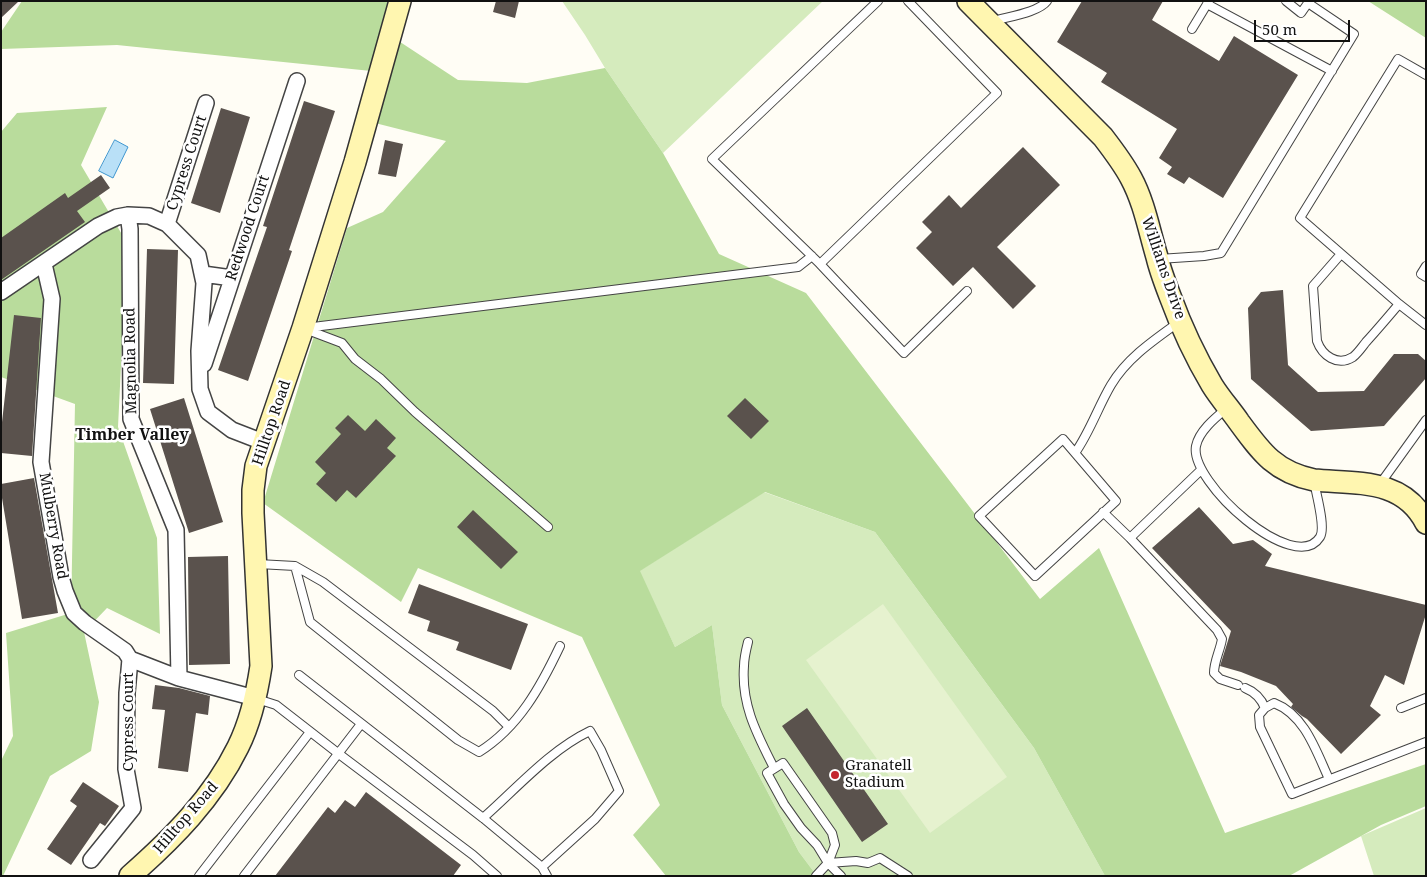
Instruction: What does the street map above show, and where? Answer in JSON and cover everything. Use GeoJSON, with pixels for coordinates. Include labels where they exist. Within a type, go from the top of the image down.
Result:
{"type":"FeatureCollection","features":[{"type":"Feature","properties":{"kind":"street","name":"Hilltop Road"},"geometry":{"type":"LineString","coordinates":[[130,876],[175,835],[219,780],[239,746],[255,698],[261,666],[252,513],[256,466],[303,328],[356,162],[400,1]]}},
{"type":"Feature","properties":{"kind":"street","name":"Williams Drive"},"geometry":{"type":"LineString","coordinates":[[968,1],[1103,138],[1117,155],[1131,178],[1141,202],[1157,259],[1187,337],[1212,385],[1260,451],[1273,463],[1288,472],[1304,478],[1379,486],[1393,490],[1405,497],[1416,508],[1426,523]]}},
{"type":"Feature","properties":{"kind":"street","name":"Redwood Court"},"geometry":{"type":"LineString","coordinates":[[200,375],[297,82]]}},
{"type":"Feature","properties":{"kind":"street","name":"Cypress Court"},"geometry":{"type":"LineString","coordinates":[[167,224],[206,103]]}},
{"type":"Feature","properties":{"kind":"street"},"geometry":{"type":"LineString","coordinates":[[1,292],[98,226],[117,217],[128,215],[149,216],[167,224],[198,255],[203,274],[199,352],[200,389],[208,412],[232,430],[263,442]]}},
{"type":"Feature","properties":{"kind":"street","name":"Magnolia Road"},"geometry":{"type":"LineString","coordinates":[[128,215],[130,229],[131,418],[176,530],[179,678]]}},
{"type":"Feature","properties":{"kind":"street","name":"Mulberry Road"},"geometry":{"type":"LineString","coordinates":[[44,264],[52,299],[42,462],[61,577],[74,613],[125,651],[130,660],[179,678],[255,698]]}},
{"type":"Feature","properties":{"kind":"street"},"geometry":{"type":"LineString","coordinates":[[203,274],[232,278]]}},
{"type":"Feature","properties":{"kind":"street","name":"Cypress Court"},"geometry":{"type":"LineString","coordinates":[[90,860],[133,808],[126,769],[127,693],[130,660]]}},
{"type":"Feature","properties":{"kind":"lane"},"geometry":{"type":"LineString","coordinates":[[878,1],[712,159],[820,264],[904,353],[967,291]]}},
{"type":"Feature","properties":{"kind":"lane"},"geometry":{"type":"LineString","coordinates":[[820,264],[997,93],[908,1]]}},
{"type":"Feature","properties":{"kind":"lane"},"geometry":{"type":"LineString","coordinates":[[989,22],[1032,11],[1040,8],[1046,1]]}},
{"type":"Feature","properties":{"kind":"lane"},"geometry":{"type":"LineString","coordinates":[[1157,259],[1221,253],[1354,34],[1308,3],[1301,13],[1286,1]]}},
{"type":"Feature","properties":{"kind":"lane"},"geometry":{"type":"LineString","coordinates":[[1192,29],[1208,2],[1332,71]]}},
{"type":"Feature","properties":{"kind":"lane"},"geometry":{"type":"LineString","coordinates":[[1426,75],[1398,59],[1300,218],[1426,325]]}},
{"type":"Feature","properties":{"kind":"lane"},"geometry":{"type":"LineString","coordinates":[[1341,254],[1313,286],[1317,341],[1319,348],[1325,356],[1334,360],[1354,356],[1399,304]]}},
{"type":"Feature","properties":{"kind":"lane"},"geometry":{"type":"LineString","coordinates":[[303,328],[798,267],[812,256]]}},
{"type":"Feature","properties":{"kind":"lane"},"geometry":{"type":"LineString","coordinates":[[1426,266],[1421,274],[1426,277]]}},
{"type":"Feature","properties":{"kind":"lane"},"geometry":{"type":"LineString","coordinates":[[1075,453],[1082,444],[1111,384],[1124,368],[1150,343],[1180,321]]}},
{"type":"Feature","properties":{"kind":"lane"},"geometry":{"type":"LineString","coordinates":[[303,328],[342,343],[355,359],[381,379],[415,412],[548,526]]}},
{"type":"Feature","properties":{"kind":"lane"},"geometry":{"type":"LineString","coordinates":[[1228,407],[1212,421],[1201,436],[1196,446],[1196,455],[1201,470],[1238,514],[1272,538],[1288,545],[1310,546],[1320,537],[1322,532],[1314,480]]}},
{"type":"Feature","properties":{"kind":"lane"},"geometry":{"type":"LineString","coordinates":[[1379,486],[1426,420]]}},
{"type":"Feature","properties":{"kind":"lane"},"geometry":{"type":"LineString","coordinates":[[1063,439],[1075,453],[1116,500],[1035,576],[979,516],[1063,439]]}},
{"type":"Feature","properties":{"kind":"lane"},"geometry":{"type":"LineString","coordinates":[[1130,538],[1201,470]]}},
{"type":"Feature","properties":{"kind":"lane"},"geometry":{"type":"LineString","coordinates":[[1103,512],[1217,630],[1222,639],[1214,663],[1214,673],[1220,679],[1251,690],[1261,698],[1265,708]]}},
{"type":"Feature","properties":{"kind":"lane"},"geometry":{"type":"LineString","coordinates":[[256,564],[295,566],[323,582],[428,660],[493,711],[509,727]]}},
{"type":"Feature","properties":{"kind":"lane"},"geometry":{"type":"LineString","coordinates":[[295,566],[310,622],[458,740],[479,752],[494,743],[538,691],[560,646]]}},
{"type":"Feature","properties":{"kind":"lane"},"geometry":{"type":"LineString","coordinates":[[748,642],[744,666],[746,702],[753,726],[774,768]]}},
{"type":"Feature","properties":{"kind":"lane"},"geometry":{"type":"LineString","coordinates":[[299,675],[483,818],[542,867],[547,876]]}},
{"type":"Feature","properties":{"kind":"lane"},"geometry":{"type":"LineString","coordinates":[[255,698],[276,705],[465,849],[497,876]]}},
{"type":"Feature","properties":{"kind":"lane"},"geometry":{"type":"LineString","coordinates":[[1401,708],[1426,698]]}},
{"type":"Feature","properties":{"kind":"lane"},"geometry":{"type":"LineString","coordinates":[[1328,779],[1303,726],[1295,716],[1282,706],[1274,703],[1265,708],[1259,715],[1260,727],[1292,794],[1426,742]]}},
{"type":"Feature","properties":{"kind":"lane"},"geometry":{"type":"LineString","coordinates":[[244,876],[361,724]]}},
{"type":"Feature","properties":{"kind":"lane"},"geometry":{"type":"LineString","coordinates":[[483,818],[556,751],[590,731],[619,790],[595,819],[542,867]]}},
{"type":"Feature","properties":{"kind":"lane"},"geometry":{"type":"LineString","coordinates":[[199,876],[310,732]]}},
{"type":"Feature","properties":{"kind":"lane"},"geometry":{"type":"LineString","coordinates":[[816,876],[828,863],[835,845],[832,833],[783,763],[767,772],[784,804],[801,828],[817,845],[828,863],[840,876]]}},
{"type":"Feature","properties":{"kind":"lane"},"geometry":{"type":"LineString","coordinates":[[828,863],[856,861],[868,863],[880,858],[908,876]]}},
{"type":"Feature","properties":{"kind":"green space"},"geometry":{"type":"Polygon","coordinates":[[[22,1],[394,1],[391,36],[458,80],[527,83],[605,68],[663,153],[719,254],[806,293],[1040,599],[1099,548],[1225,833],[1426,764],[1426,806],[1381,825],[1289,876],[1105,876],[1034,748],[875,532],[765,492],[640,571],[675,647],[712,625],[722,705],[799,852],[817,876],[666,876],[633,835],[660,805],[582,637],[418,568],[401,602],[263,503],[347,228],[383,212],[446,141],[371,122],[381,72],[117,45],[1,49],[1,32],[22,1]]]}},
{"type":"Feature","properties":{"kind":"green space"},"geometry":{"type":"Polygon","coordinates":[[[562,1],[823,1],[663,153],[562,1]]]}},
{"type":"Feature","properties":{"kind":"green space"},"geometry":{"type":"Polygon","coordinates":[[[1368,1],[1426,1],[1426,38],[1368,1]]]}},
{"type":"Feature","properties":{"kind":"green space"},"geometry":{"type":"Polygon","coordinates":[[[107,107],[81,165],[127,243],[118,427],[157,538],[160,634],[107,608],[84,632],[99,702],[91,751],[50,776],[3,876],[1,876],[1,761],[13,736],[6,633],[71,613],[75,404],[1,377],[1,132],[17,113],[107,107]]]}},
{"type":"Feature","properties":{"kind":"green space"},"geometry":{"type":"Polygon","coordinates":[[[764,492],[875,532],[1034,748],[1105,876],[817,876],[799,852],[722,705],[712,625],[675,647],[639,571],[764,492]]]}},
{"type":"Feature","properties":{"kind":"green space"},"geometry":{"type":"Polygon","coordinates":[[[883,604],[1007,777],[930,833],[806,660],[883,604]]]}},
{"type":"Feature","properties":{"kind":"green space"},"geometry":{"type":"Polygon","coordinates":[[[1426,808],[1426,876],[1374,876],[1361,836],[1426,808]]]}},
{"type":"Feature","properties":{"kind":"water"},"geometry":{"type":"Polygon","coordinates":[[[115,140],[128,147],[113,178],[99,171],[115,140]]]}},
{"type":"Feature","properties":{"kind":"building"},"geometry":{"type":"Polygon","coordinates":[[[1,1],[19,1],[1,18],[1,1]]]}},
{"type":"Feature","properties":{"kind":"building"},"geometry":{"type":"Polygon","coordinates":[[[496,1],[519,1],[515,18],[493,12],[496,1]]]}},
{"type":"Feature","properties":{"kind":"building"},"geometry":{"type":"Polygon","coordinates":[[[1082,1],[1163,1],[1152,20],[1219,61],[1234,36],[1298,75],[1223,198],[1189,177],[1184,184],[1167,174],[1172,167],[1159,158],[1177,129],[1101,82],[1107,73],[1057,42],[1082,1]]]}},
{"type":"Feature","properties":{"kind":"building"},"geometry":{"type":"Polygon","coordinates":[[[304,101],[335,111],[289,250],[292,251],[248,381],[218,370],[267,227],[263,226],[304,101]]]}},
{"type":"Feature","properties":{"kind":"building"},"geometry":{"type":"Polygon","coordinates":[[[221,108],[250,117],[220,213],[191,203],[221,108]]]}},
{"type":"Feature","properties":{"kind":"building"},"geometry":{"type":"Polygon","coordinates":[[[385,140],[403,144],[396,177],[378,174],[385,140]]]}},
{"type":"Feature","properties":{"kind":"building"},"geometry":{"type":"Polygon","coordinates":[[[1023,147],[1060,185],[997,247],[1036,286],[1013,309],[973,267],[953,286],[916,248],[932,232],[922,222],[949,195],[961,208],[1023,147]]]}},
{"type":"Feature","properties":{"kind":"building"},"geometry":{"type":"Polygon","coordinates":[[[101,175],[110,188],[77,211],[85,222],[1,280],[1,238],[65,193],[68,198],[101,175]]]}},
{"type":"Feature","properties":{"kind":"building"},"geometry":{"type":"Polygon","coordinates":[[[147,249],[178,250],[174,384],[143,383],[147,249]]]}},
{"type":"Feature","properties":{"kind":"building"},"geometry":{"type":"Polygon","coordinates":[[[1283,290],[1288,365],[1318,392],[1364,391],[1394,354],[1418,354],[1426,361],[1426,378],[1384,426],[1311,431],[1251,379],[1248,308],[1261,292],[1283,290]]]}},
{"type":"Feature","properties":{"kind":"building"},"geometry":{"type":"Polygon","coordinates":[[[14,315],[41,318],[32,456],[1,453],[1,431],[14,315]]]}},
{"type":"Feature","properties":{"kind":"building"},"geometry":{"type":"Polygon","coordinates":[[[184,398],[223,522],[189,533],[150,409],[184,398]]]}},
{"type":"Feature","properties":{"kind":"building"},"geometry":{"type":"Polygon","coordinates":[[[745,398],[769,421],[751,439],[727,416],[745,398]]]}},
{"type":"Feature","properties":{"kind":"building"},"geometry":{"type":"Polygon","coordinates":[[[348,415],[365,431],[376,419],[396,438],[387,448],[396,456],[356,498],[347,490],[336,502],[316,484],[326,473],[315,462],[341,434],[335,428],[348,415]]]}},
{"type":"Feature","properties":{"kind":"building"},"geometry":{"type":"Polygon","coordinates":[[[34,478],[58,613],[22,619],[1,484],[34,478]]]}},
{"type":"Feature","properties":{"kind":"building"},"geometry":{"type":"Polygon","coordinates":[[[1199,507],[1233,544],[1253,540],[1272,554],[1265,566],[1426,605],[1426,614],[1404,685],[1385,675],[1370,706],[1381,715],[1341,754],[1307,719],[1291,707],[1293,704],[1276,686],[1220,666],[1231,631],[1152,548],[1199,507]]]}},
{"type":"Feature","properties":{"kind":"building"},"geometry":{"type":"Polygon","coordinates":[[[473,510],[518,552],[501,569],[457,527],[473,510]]]}},
{"type":"Feature","properties":{"kind":"building"},"geometry":{"type":"Polygon","coordinates":[[[228,556],[230,664],[189,665],[188,557],[228,556]]]}},
{"type":"Feature","properties":{"kind":"building"},"geometry":{"type":"Polygon","coordinates":[[[419,584],[528,624],[511,670],[456,650],[459,642],[427,631],[430,621],[408,613],[419,584]]]}},
{"type":"Feature","properties":{"kind":"building"},"geometry":{"type":"Polygon","coordinates":[[[155,685],[179,688],[210,696],[208,715],[196,713],[188,772],[158,768],[165,710],[152,709],[155,685]]]}},
{"type":"Feature","properties":{"kind":"building","name":"Granatell Stadium"},"geometry":{"type":"Polygon","coordinates":[[[807,708],[888,824],[862,842],[782,726],[807,708]]]}},
{"type":"Feature","properties":{"kind":"building"},"geometry":{"type":"Polygon","coordinates":[[[83,782],[119,806],[105,826],[100,823],[71,865],[47,849],[77,806],[70,801],[83,782]]]}},
{"type":"Feature","properties":{"kind":"building"},"geometry":{"type":"Polygon","coordinates":[[[366,792],[461,865],[453,876],[275,876],[328,807],[335,813],[345,800],[355,807],[366,792]]]}},
{"type":"Feature","properties":{"kind":"place","name":"Granatell Stadium"},"geometry":{"type":"Point","coordinates":[835,775]}},
{"type":"Feature","properties":{"kind":"district","name":"Timber Valley"},"geometry":{"type":"Point","coordinates":[132,435]}}]}
